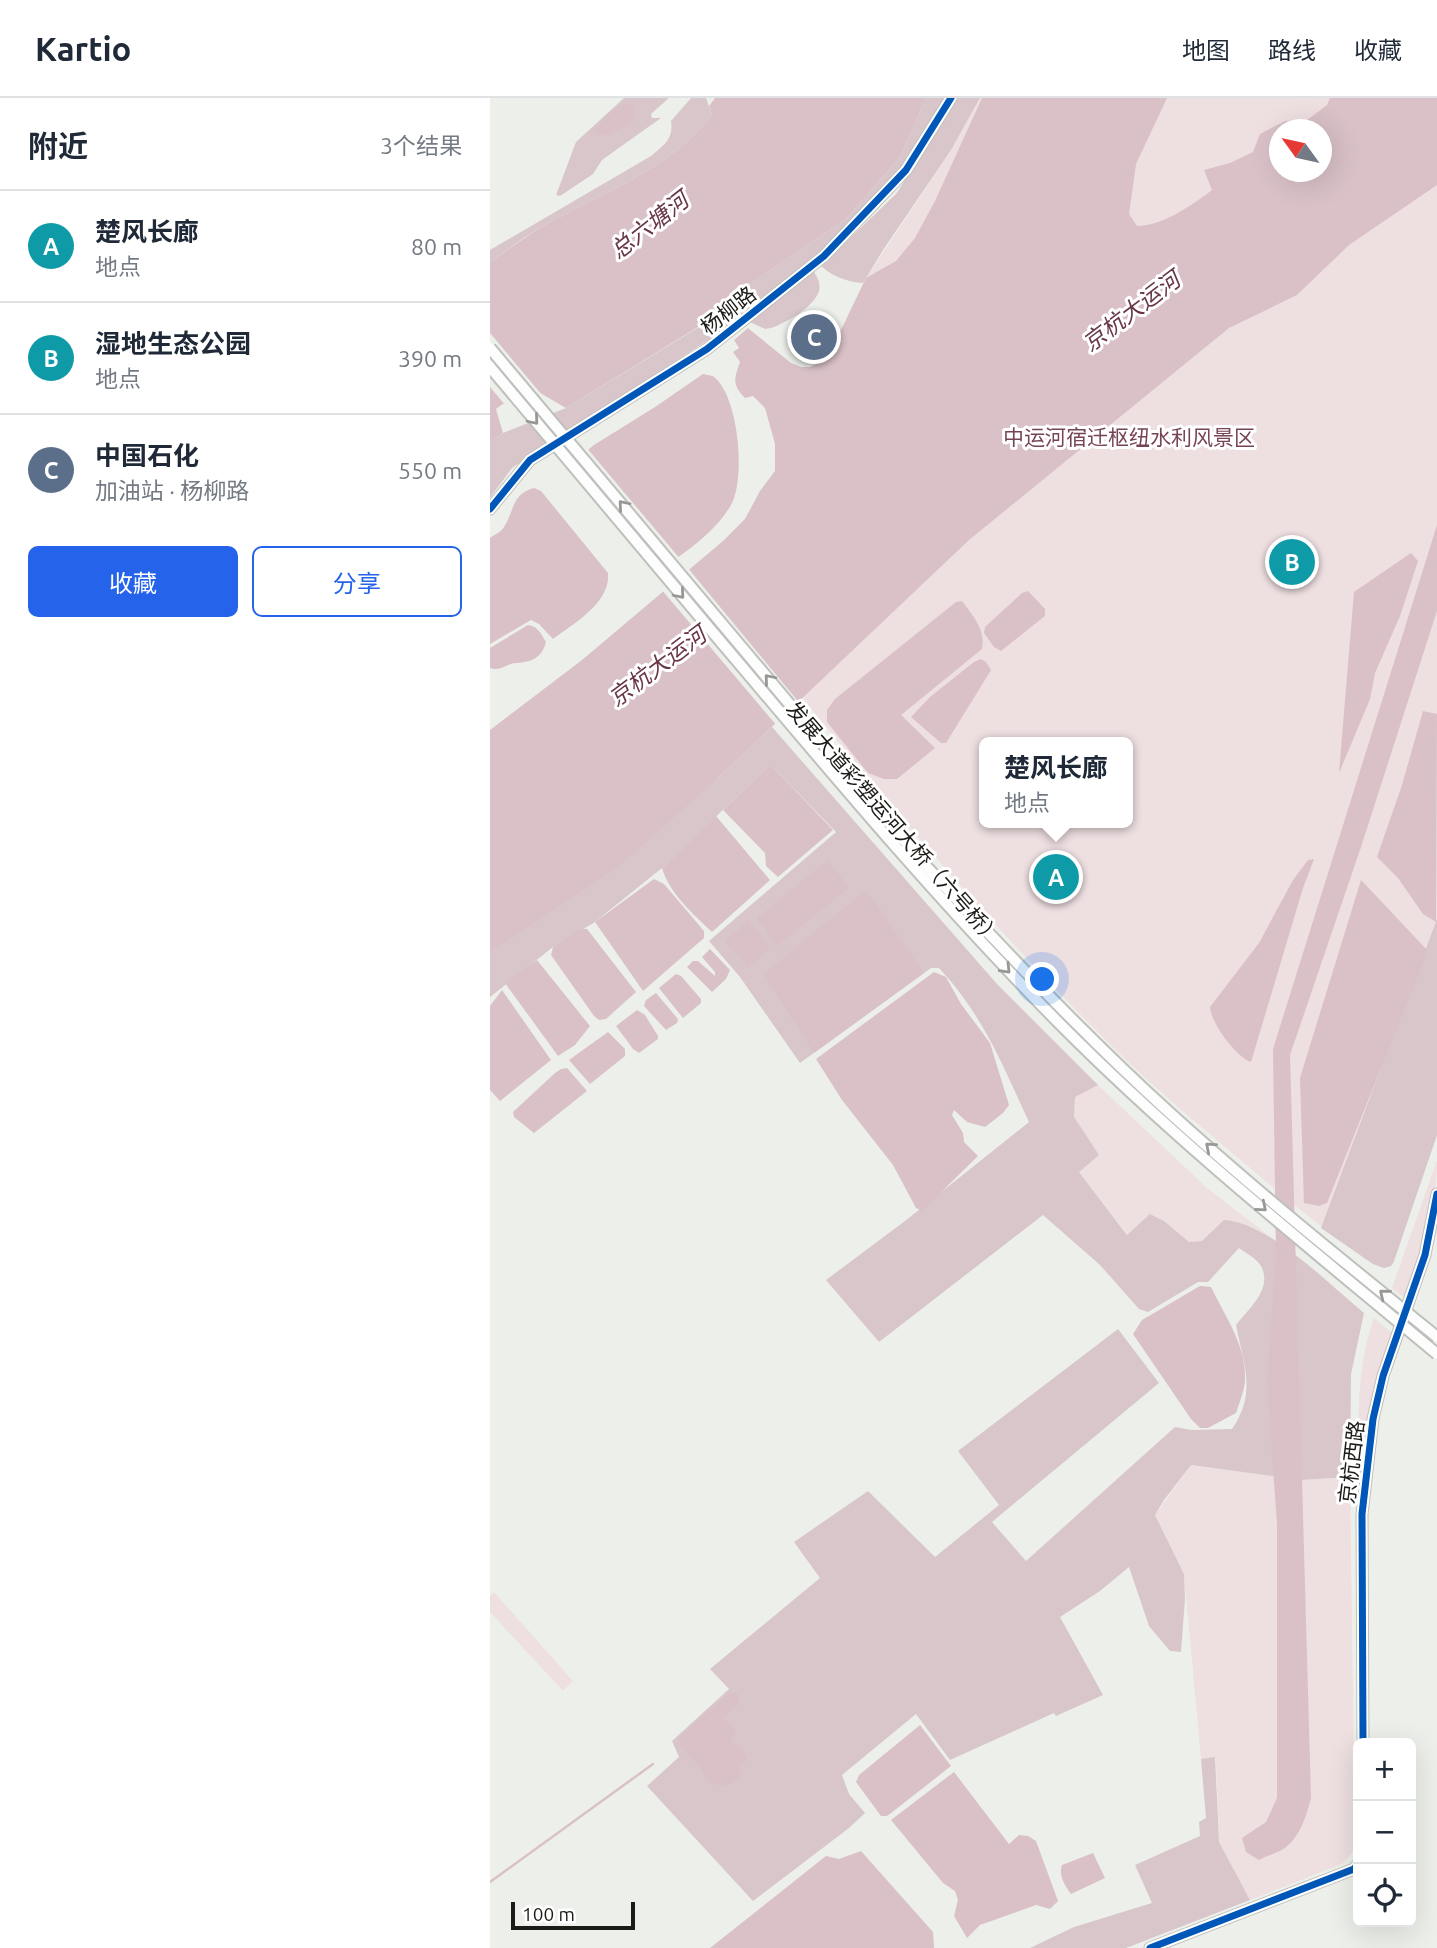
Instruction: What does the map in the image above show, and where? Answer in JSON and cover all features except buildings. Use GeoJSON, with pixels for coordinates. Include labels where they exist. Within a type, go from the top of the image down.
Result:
{"type":"FeatureCollection","features":[{"type":"Feature","properties":{"kind":"main road","name":"发展大道彩塑运河大桥（六号桥）"},"geometry":{"type":"LineString","coordinates":[[490,348],[924,864],[986,931],[1172,1115],[1338,1257],[1437,1336]]}},
{"type":"Feature","properties":{"kind":"main road","name":"发展大道彩塑运河大桥（六号桥）"},"geometry":{"type":"LineString","coordinates":[[490,367],[868,817],[959,920],[1061,1025],[1142,1102],[1437,1354]]}},
{"type":"Feature","properties":{"kind":"street","name":"杨柳路"},"geometry":{"type":"LineString","coordinates":[[490,509],[530,460],[707,349],[824,256],[906,170],[951,98]]}},
{"type":"Feature","properties":{"kind":"street","name":"京杭西路"},"geometry":{"type":"LineString","coordinates":[[1363,1738],[1362,1514],[1373,1419],[1383,1376],[1425,1255],[1437,1194]]}},
{"type":"Feature","properties":{"kind":"street"},"geometry":{"type":"LineString","coordinates":[[1150,1948],[1353,1870]]}},
{"type":"Feature","properties":{"kind":"green space","name":"中运河宿迁枢纽水利风景区"},"geometry":{"type":"Polygon","coordinates":[[[980,98],[1437,98],[1437,1135],[1391,1266],[1384,1268],[1368,1261],[1296,1206],[1153,1085],[1064,998],[901,817],[695,565],[740,526],[775,471],[866,278],[951,150],[980,98]]]}},
{"type":"Feature","properties":{"kind":"green space"},"geometry":{"type":"Polygon","coordinates":[[[1098,1085],[1207,1188],[1276,1241],[1251,1226],[1225,1220],[1202,1241],[1189,1242],[1164,1221],[1128,1235],[1079,1172],[1074,1117],[1075,1096],[1098,1085]]]}},
{"type":"Feature","properties":{"kind":"green space"},"geometry":{"type":"Polygon","coordinates":[[[1437,1160],[1435,1194],[1428,1228],[1408,1293],[1403,1297],[1392,1288],[1437,1160]]]}},
{"type":"Feature","properties":{"kind":"green space"},"geometry":{"type":"Polygon","coordinates":[[[1374,1318],[1393,1334],[1375,1383],[1361,1480],[1361,1377],[1374,1318]]]}},
{"type":"Feature","properties":{"kind":"green space"},"geometry":{"type":"Polygon","coordinates":[[[1191,1465],[1301,1480],[1350,1477],[1353,1850],[1342,1864],[1250,1900],[1219,1842],[1216,1758],[1201,1759],[1184,1574],[1155,1515],[1191,1465]]]}},
{"type":"Feature","properties":{"kind":"green space"},"geometry":{"type":"Polygon","coordinates":[[[494,1592],[573,1681],[563,1691],[490,1612],[490,1596],[494,1592]]]}},
{"type":"Feature","properties":{"kind":"shaded area"},"geometry":{"type":"Polygon","coordinates":[[[624,98],[669,98],[651,114],[652,118],[661,118],[602,160],[593,174],[560,196],[556,195],[576,142],[624,98]]]}},
{"type":"Feature","properties":{"kind":"shaded area"},"geometry":{"type":"Polygon","coordinates":[[[691,98],[706,98],[712,115],[676,151],[634,179],[536,230],[490,262],[490,250],[651,156],[667,141],[671,133],[671,121],[691,98]]]}},
{"type":"Feature","properties":{"kind":"shaded area"},"geometry":{"type":"Polygon","coordinates":[[[926,98],[944,98],[905,166],[815,258],[737,321],[512,468],[490,498],[490,443],[503,433],[566,408],[704,324],[709,332],[722,303],[847,218],[900,157],[926,98]]]}},
{"type":"Feature","properties":{"kind":"shaded area"},"geometry":{"type":"Polygon","coordinates":[[[958,98],[980,98],[951,150],[863,283],[841,278],[826,270],[821,266],[896,194],[958,98]]]}},
{"type":"Feature","properties":{"kind":"shaded area"},"geometry":{"type":"Polygon","coordinates":[[[813,270],[819,282],[819,291],[806,308],[771,328],[765,329],[750,322],[813,270]]]}},
{"type":"Feature","properties":{"kind":"shaded area"},"geometry":{"type":"Polygon","coordinates":[[[772,727],[997,984],[1098,1085],[1075,1097],[1074,1117],[1099,1155],[1079,1172],[1127,1235],[1150,1214],[1164,1221],[1189,1242],[1202,1241],[1224,1220],[1241,1223],[1259,1231],[1298,1257],[1364,1313],[1351,1374],[1350,1477],[1301,1480],[1191,1465],[1155,1515],[1184,1574],[1181,1652],[1170,1651],[1149,1626],[1129,1567],[1100,1591],[1060,1617],[1103,1695],[1056,1716],[1054,1713],[950,1760],[916,1714],[842,1775],[849,1794],[865,1813],[753,1901],[647,1786],[679,1757],[672,1741],[729,1689],[710,1669],[820,1578],[794,1542],[868,1491],[935,1557],[999,1505],[958,1451],[1118,1329],[1159,1383],[992,1522],[1026,1561],[1175,1427],[1192,1430],[1232,1429],[1240,1416],[1246,1391],[1245,1366],[1236,1325],[1258,1298],[1264,1283],[1264,1274],[1259,1263],[1239,1248],[1208,1282],[1198,1282],[1148,1312],[1139,1309],[1100,1265],[1043,1215],[879,1342],[826,1280],[1029,1122],[980,1022],[939,968],[931,968],[800,1063],[740,977],[709,941],[836,832],[773,767],[768,767],[662,868],[595,922],[553,947],[490,997],[490,952],[717,779],[772,727]]]}},
{"type":"Feature","properties":{"kind":"shaded area"},"geometry":{"type":"Polygon","coordinates":[[[1437,919],[1437,1135],[1394,1261],[1391,1266],[1384,1268],[1373,1264],[1321,1228],[1437,919]]]}},
{"type":"Feature","properties":{"kind":"shaded area"},"geometry":{"type":"Polygon","coordinates":[[[1215,1757],[1219,1842],[1250,1900],[1126,1948],[1030,1948],[1074,1927],[1152,1903],[1135,1865],[1200,1836],[1199,1822],[1206,1818],[1201,1759],[1215,1757]]]}},
{"type":"Feature","properties":{"kind":"water","name":"总六塘河"},"geometry":{"type":"Polygon","coordinates":[[[715,98],[926,98],[900,157],[847,218],[722,303],[732,315],[710,332],[703,324],[566,408],[528,386],[496,409],[503,433],[490,443],[490,262],[543,226],[634,179],[676,151],[712,115],[709,106],[715,98]]]}},
{"type":"Feature","properties":{"kind":"water","name":"京杭大运河"},"geometry":{"type":"Polygon","coordinates":[[[982,98],[1167,98],[1136,164],[1129,214],[1137,226],[1167,219],[1196,202],[1212,190],[1204,170],[1230,163],[1253,152],[1260,134],[1269,129],[1269,182],[1332,182],[1332,119],[1308,119],[1327,105],[1330,98],[1437,98],[1437,185],[1349,245],[1297,295],[1229,328],[969,540],[717,779],[617,868],[490,952],[490,730],[582,660],[723,541],[745,519],[760,491],[775,471],[775,444],[765,408],[753,396],[745,398],[736,385],[740,362],[733,352],[739,348],[734,340],[748,328],[791,363],[801,367],[810,367],[827,359],[866,278],[896,261],[915,238],[982,98]]]}},
{"type":"Feature","properties":{"kind":"water"},"geometry":{"type":"Polygon","coordinates":[[[623,104],[634,105],[634,120],[610,135],[596,134],[595,130],[612,110],[623,104]]]}},
{"type":"Feature","properties":{"kind":"water"},"geometry":{"type":"Polygon","coordinates":[[[703,374],[713,376],[722,386],[734,418],[739,458],[736,493],[724,516],[707,535],[655,573],[565,469],[594,445],[703,374]]]}},
{"type":"Feature","properties":{"kind":"water"},"geometry":{"type":"Polygon","coordinates":[[[534,488],[541,491],[608,573],[607,584],[589,612],[553,639],[539,624],[531,620],[490,644],[490,538],[504,527],[521,494],[534,488]]]}},
{"type":"Feature","properties":{"kind":"water"},"geometry":{"type":"Polygon","coordinates":[[[1437,525],[1437,611],[1290,1055],[1311,1798],[1297,1835],[1287,1847],[1259,1860],[1246,1852],[1242,1838],[1266,1822],[1277,1798],[1277,1524],[1267,1382],[1276,1258],[1273,1049],[1437,525]]]}},
{"type":"Feature","properties":{"kind":"water"},"geometry":{"type":"Polygon","coordinates":[[[1411,553],[1418,561],[1400,616],[1375,673],[1370,699],[1339,773],[1354,592],[1411,553]]]}},
{"type":"Feature","properties":{"kind":"water"},"geometry":{"type":"Polygon","coordinates":[[[1028,591],[1045,609],[1045,616],[1001,651],[994,647],[984,633],[985,627],[1022,593],[1028,591]]]}},
{"type":"Feature","properties":{"kind":"water"},"geometry":{"type":"Polygon","coordinates":[[[962,601],[980,629],[982,649],[901,715],[935,748],[897,779],[884,779],[868,773],[827,722],[827,710],[835,699],[956,602],[962,601]]]}},
{"type":"Feature","properties":{"kind":"water"},"geometry":{"type":"Polygon","coordinates":[[[528,625],[537,629],[546,642],[539,655],[527,662],[513,663],[498,669],[490,668],[490,648],[528,625]]]}},
{"type":"Feature","properties":{"kind":"water"},"geometry":{"type":"Polygon","coordinates":[[[981,659],[991,670],[946,743],[941,743],[911,717],[930,697],[981,659]]]}},
{"type":"Feature","properties":{"kind":"water"},"geometry":{"type":"Polygon","coordinates":[[[1423,711],[1437,714],[1436,922],[1423,914],[1398,878],[1377,857],[1402,785],[1423,711]]]}},
{"type":"Feature","properties":{"kind":"water"},"geometry":{"type":"Polygon","coordinates":[[[768,767],[773,767],[833,830],[778,877],[766,866],[765,853],[723,810],[768,767]]]}},
{"type":"Feature","properties":{"kind":"water"},"geometry":{"type":"Polygon","coordinates":[[[716,816],[770,880],[712,932],[676,895],[662,868],[716,816]]]}},
{"type":"Feature","properties":{"kind":"water"},"geometry":{"type":"Polygon","coordinates":[[[1314,859],[1251,1062],[1238,1054],[1225,1039],[1210,1007],[1259,943],[1293,880],[1308,860],[1314,859]]]}},
{"type":"Feature","properties":{"kind":"water"},"geometry":{"type":"Polygon","coordinates":[[[828,860],[849,888],[777,946],[757,918],[828,860]]]}},
{"type":"Feature","properties":{"kind":"water"},"geometry":{"type":"Polygon","coordinates":[[[654,879],[664,884],[704,931],[704,938],[643,991],[595,922],[654,879]]]}},
{"type":"Feature","properties":{"kind":"water"},"geometry":{"type":"Polygon","coordinates":[[[1361,880],[1428,951],[1327,1203],[1319,1206],[1304,1203],[1300,1078],[1361,880]]]}},
{"type":"Feature","properties":{"kind":"water"},"geometry":{"type":"Polygon","coordinates":[[[866,890],[924,973],[814,1053],[764,974],[866,890]]]}},
{"type":"Feature","properties":{"kind":"water"},"geometry":{"type":"Polygon","coordinates":[[[749,920],[770,947],[749,967],[725,942],[749,920]]]}},
{"type":"Feature","properties":{"kind":"water"},"geometry":{"type":"Polygon","coordinates":[[[581,929],[587,929],[636,992],[606,1019],[599,1020],[594,1016],[551,955],[553,947],[581,929]]]}},
{"type":"Feature","properties":{"kind":"water"},"geometry":{"type":"Polygon","coordinates":[[[710,949],[730,970],[726,979],[712,992],[687,967],[693,961],[698,961],[715,976],[715,972],[702,957],[710,949]]]}},
{"type":"Feature","properties":{"kind":"water"},"geometry":{"type":"Polygon","coordinates":[[[537,960],[590,1026],[575,1045],[558,1056],[505,983],[537,960]]]}},
{"type":"Feature","properties":{"kind":"water"},"geometry":{"type":"Polygon","coordinates":[[[934,972],[946,977],[961,1004],[990,1043],[1009,1105],[985,1127],[967,1122],[954,1110],[952,1115],[963,1133],[964,1142],[978,1156],[922,1211],[916,1208],[893,1165],[842,1100],[816,1059],[934,972]]]}},
{"type":"Feature","properties":{"kind":"water"},"geometry":{"type":"Polygon","coordinates":[[[676,974],[681,976],[701,999],[701,1003],[683,1018],[659,988],[676,974]]]}},
{"type":"Feature","properties":{"kind":"water"},"geometry":{"type":"Polygon","coordinates":[[[502,990],[551,1060],[500,1101],[490,1090],[490,1006],[502,990]]]}},
{"type":"Feature","properties":{"kind":"water"},"geometry":{"type":"Polygon","coordinates":[[[656,993],[678,1019],[677,1023],[666,1030],[644,1006],[646,1000],[656,993]]]}},
{"type":"Feature","properties":{"kind":"water"},"geometry":{"type":"Polygon","coordinates":[[[637,1010],[645,1015],[658,1036],[658,1039],[639,1053],[616,1026],[637,1010]]]}},
{"type":"Feature","properties":{"kind":"water"},"geometry":{"type":"Polygon","coordinates":[[[608,1032],[625,1049],[625,1056],[590,1084],[569,1060],[608,1032]]]}},
{"type":"Feature","properties":{"kind":"water"},"geometry":{"type":"Polygon","coordinates":[[[567,1068],[587,1091],[534,1133],[514,1117],[513,1112],[555,1073],[567,1068]]]}},
{"type":"Feature","properties":{"kind":"water"},"geometry":{"type":"Polygon","coordinates":[[[1200,1286],[1211,1287],[1238,1341],[1245,1375],[1244,1389],[1236,1413],[1208,1428],[1200,1428],[1191,1419],[1133,1334],[1142,1320],[1200,1286]]]}},
{"type":"Feature","properties":{"kind":"water"},"geometry":{"type":"Polygon","coordinates":[[[728,1694],[738,1694],[739,1703],[722,1718],[732,1726],[735,1733],[729,1742],[741,1749],[747,1758],[739,1767],[741,1775],[727,1785],[719,1786],[704,1776],[678,1739],[728,1694]]]}},
{"type":"Feature","properties":{"kind":"water"},"geometry":{"type":"Polygon","coordinates":[[[920,1725],[951,1766],[887,1816],[881,1816],[856,1782],[859,1775],[920,1725]]]}},
{"type":"Feature","properties":{"kind":"water"},"geometry":{"type":"Polygon","coordinates":[[[954,1772],[1009,1844],[1019,1835],[1036,1841],[1058,1901],[1050,1909],[1036,1905],[980,1925],[967,1938],[954,1916],[958,1900],[955,1891],[943,1883],[891,1820],[954,1772]]]}},
{"type":"Feature","properties":{"kind":"water"},"geometry":{"type":"Polygon","coordinates":[[[861,1851],[933,1932],[934,1948],[710,1948],[826,1856],[839,1859],[861,1851]]]}},
{"type":"Feature","properties":{"kind":"water"},"geometry":{"type":"Polygon","coordinates":[[[1093,1853],[1105,1878],[1071,1894],[1064,1884],[1062,1865],[1093,1853]]]}},
{"type":"Feature","properties":{"kind":"pier"},"geometry":{"type":"Polygon","coordinates":[[[490,333],[547,401],[529,390],[506,406],[490,387],[490,333]]]}},
{"type":"Feature","properties":{"kind":"pier"},"geometry":{"type":"Polygon","coordinates":[[[586,447],[681,560],[656,577],[648,574],[562,471],[562,467],[586,447]]]}},
{"type":"Feature","properties":{"kind":"pier"},"geometry":{"type":"Polygon","coordinates":[[[687,567],[801,705],[778,727],[661,589],[687,567]]]}},
{"type":"Feature","properties":{"kind":"waterway"},"geometry":{"type":"LineString","coordinates":[[490,1882],[653,1764]]}},
{"type":"Feature","properties":{"kind":"cycle path"},"geometry":{"type":"LineString","coordinates":[[490,509],[530,460],[707,349],[824,256],[906,170],[951,98]]}},
{"type":"Feature","properties":{"kind":"cycle path"},"geometry":{"type":"LineString","coordinates":[[1363,1738],[1362,1514],[1373,1419],[1383,1376],[1425,1255],[1437,1194]]}},
{"type":"Feature","properties":{"kind":"cycle path"},"geometry":{"type":"LineString","coordinates":[[1150,1948],[1353,1869]]}},
{"type":"Feature","properties":{"kind":"place","name":"中国石化"},"geometry":{"type":"Point","coordinates":[814,337]}},
{"type":"Feature","properties":{"kind":"place","name":"湿地生态公园"},"geometry":{"type":"Point","coordinates":[1292,562]}},
{"type":"Feature","properties":{"kind":"place","name":"楚风长廊"},"geometry":{"type":"Point","coordinates":[1056,877]}}]}
